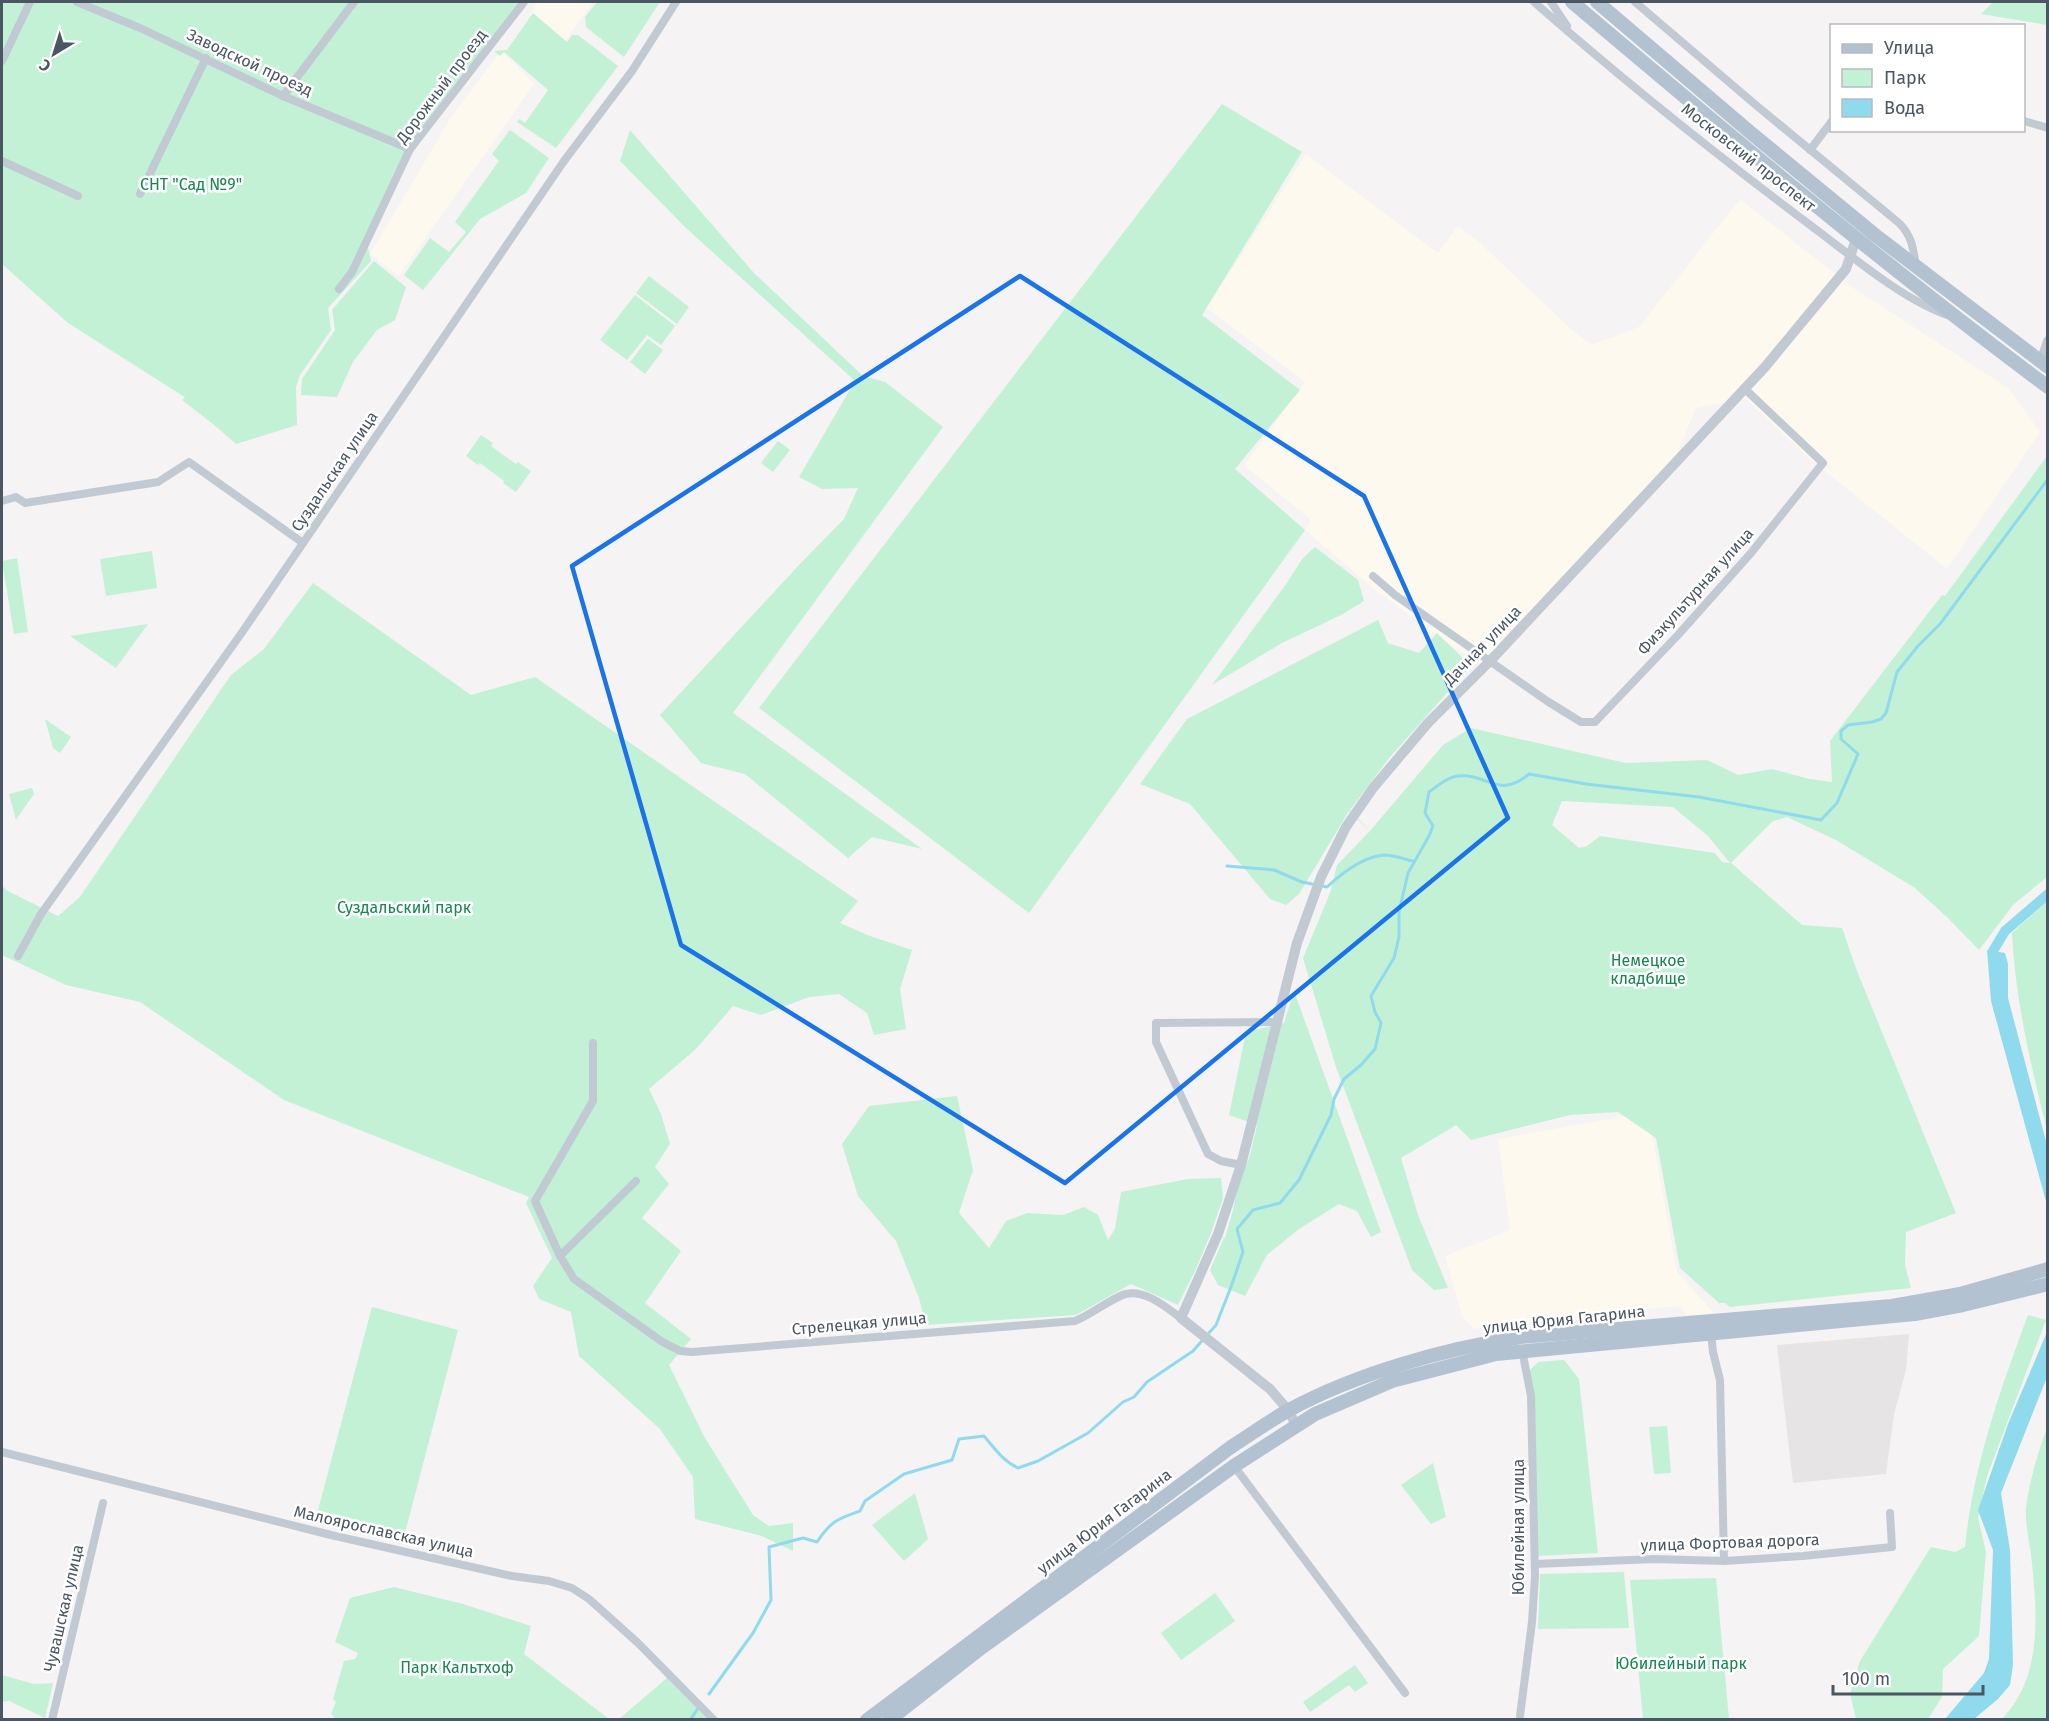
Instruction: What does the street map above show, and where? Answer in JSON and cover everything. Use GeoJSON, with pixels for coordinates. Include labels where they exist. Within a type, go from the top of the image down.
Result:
{"type":"FeatureCollection","features":[{"type":"Feature","properties":{"kind":"main road","name":"Московский проспект"},"geometry":{"type":"LineString","coordinates":[[1572,2],[1856,239],[2048,387]]}},
{"type":"Feature","properties":{"kind":"main road","name":"Московский проспект"},"geometry":{"type":"LineString","coordinates":[[1597,2],[1751,133],[1916,267],[2045,362]]}},
{"type":"Feature","properties":{"kind":"main road","name":"улица Юрия Гагарина"},"geometry":{"type":"LineString","coordinates":[[889,1719],[993,1639],[1234,1466],[1296,1425],[1330,1407],[1392,1381],[1522,1344],[1892,1306],[1960,1294],[2048,1269]]}},
{"type":"Feature","properties":{"kind":"main road","name":"улица Юрия Гагарина"},"geometry":{"type":"LineString","coordinates":[[867,1719],[1231,1447],[1288,1410],[1386,1369],[1481,1344],[1522,1344],[1712,1333],[1915,1314],[2048,1284]]}},
{"type":"Feature","properties":{"kind":"street"},"geometry":{"type":"LineString","coordinates":[[2,61],[30,2]]}},
{"type":"Feature","properties":{"kind":"street","name":"Заводской проезд"},"geometry":{"type":"LineString","coordinates":[[77,2],[206,58],[283,96],[410,149]]}},
{"type":"Feature","properties":{"kind":"street"},"geometry":{"type":"LineString","coordinates":[[283,96],[354,2]]}},
{"type":"Feature","properties":{"kind":"street","name":"Дорожный проезд"},"geometry":{"type":"LineString","coordinates":[[339,289],[352,272],[410,149],[524,2]]}},
{"type":"Feature","properties":{"kind":"street","name":"Суздальская улица"},"geometry":{"type":"LineString","coordinates":[[18,956],[42,914],[218,667],[564,161],[632,71],[676,2]]}},
{"type":"Feature","properties":{"kind":"street","name":"Московский проспект"},"geometry":{"type":"LineString","coordinates":[[1534,2],[1718,155],[1851,256],[1929,309],[1956,318]]}},
{"type":"Feature","properties":{"kind":"street"},"geometry":{"type":"LineString","coordinates":[[1551,2],[1574,36]]}},
{"type":"Feature","properties":{"kind":"street"},"geometry":{"type":"LineString","coordinates":[[1635,2],[1908,232],[1916,267]]}},
{"type":"Feature","properties":{"kind":"street"},"geometry":{"type":"LineString","coordinates":[[140,194],[206,58]]}},
{"type":"Feature","properties":{"kind":"street"},"geometry":{"type":"LineString","coordinates":[[2025,121],[2048,128]]}},
{"type":"Feature","properties":{"kind":"street"},"geometry":{"type":"LineString","coordinates":[[1810,150],[1830,125]]}},
{"type":"Feature","properties":{"kind":"street"},"geometry":{"type":"LineString","coordinates":[[2,161],[78,196]]}},
{"type":"Feature","properties":{"kind":"street","name":"Дачная улица"},"geometry":{"type":"LineString","coordinates":[[1241,1165],[1297,943],[1321,877],[1341,836],[1373,788],[1434,717],[1491,660],[1765,367],[1846,269],[1856,239]]}},
{"type":"Feature","properties":{"kind":"street"},"geometry":{"type":"LineString","coordinates":[[2045,362],[2048,341]]}},
{"type":"Feature","properties":{"kind":"street","name":"Физкультурная улица"},"geometry":{"type":"LineString","coordinates":[[1491,660],[1581,722],[1589,723],[1600,718],[1743,561],[1823,463],[1745,388]]}},
{"type":"Feature","properties":{"kind":"street"},"geometry":{"type":"LineString","coordinates":[[2,501],[16,497],[25,503],[159,482],[189,462],[303,543]]}},
{"type":"Feature","properties":{"kind":"street"},"geometry":{"type":"LineString","coordinates":[[1373,576],[1395,595],[1491,660]]}},
{"type":"Feature","properties":{"kind":"street"},"geometry":{"type":"LineString","coordinates":[[1181,1318],[1218,1234],[1241,1165],[1221,1161],[1208,1154],[1156,1042],[1156,1023],[1278,1022]]}},
{"type":"Feature","properties":{"kind":"street","name":"Стрелецкая улица"},"geometry":{"type":"LineString","coordinates":[[593,1043],[593,1101],[535,1201],[560,1256],[574,1279],[662,1341],[680,1351],[692,1352],[1075,1321],[1090,1315],[1125,1294],[1136,1293],[1167,1307],[1270,1389],[1288,1410],[1296,1425]]}},
{"type":"Feature","properties":{"kind":"street"},"geometry":{"type":"LineString","coordinates":[[560,1256],[636,1181]]}},
{"type":"Feature","properties":{"kind":"street"},"geometry":{"type":"LineString","coordinates":[[1712,1333],[1713,1352],[1720,1380],[1724,1560]]}},
{"type":"Feature","properties":{"kind":"street","name":"Юбилейная улица"},"geometry":{"type":"LineString","coordinates":[[1520,1716],[1532,1622],[1535,1564],[1531,1396],[1522,1344]]}},
{"type":"Feature","properties":{"kind":"street","name":"Малоярославская улица"},"geometry":{"type":"LineString","coordinates":[[2,1452],[332,1535],[512,1576],[549,1581],[572,1588],[589,1599],[638,1643],[714,1719]]}},
{"type":"Feature","properties":{"kind":"street"},"geometry":{"type":"LineString","coordinates":[[1234,1466],[1405,1693]]}},
{"type":"Feature","properties":{"kind":"street","name":"Чувашская улица"},"geometry":{"type":"LineString","coordinates":[[52,1719],[103,1503]]}},
{"type":"Feature","properties":{"kind":"street","name":"улица Фортовая дорога"},"geometry":{"type":"LineString","coordinates":[[1535,1564],[1654,1559],[1724,1560],[1803,1556],[1892,1547],[1890,1513]]}},
{"type":"Feature","properties":{"kind":"highlighted area"},"geometry":{"type":"Polygon","coordinates":[[[1020,276],[1364,496],[1508,818],[1065,1183],[681,945],[572,566],[1020,276]]]}},
{"type":"Feature","properties":{"kind":"shaded area"},"geometry":{"type":"Polygon","coordinates":[[[538,2],[593,2],[561,47],[529,14],[538,2]]]}},
{"type":"Feature","properties":{"kind":"shaded area"},"geometry":{"type":"Polygon","coordinates":[[[501,51],[534,84],[399,276],[370,254],[450,119],[501,51]]]}},
{"type":"Feature","properties":{"kind":"shaded area"},"geometry":{"type":"Polygon","coordinates":[[[1306,154],[1438,253],[1458,226],[1477,240],[1591,345],[1639,327],[1740,199],[1852,287],[2008,388],[2040,432],[1947,569],[1810,459],[1746,399],[1696,408],[1677,454],[1481,667],[1374,589],[1305,530],[1311,520],[1244,465],[1305,382],[1207,308],[1306,154]]]}},
{"type":"Feature","properties":{"kind":"shaded area"},"geometry":{"type":"Polygon","coordinates":[[[1632,1115],[1649,1128],[1653,1140],[1677,1272],[1714,1313],[1687,1315],[1679,1306],[1474,1329],[1462,1316],[1445,1256],[1510,1230],[1498,1139],[1632,1115]]]}},
{"type":"Feature","properties":{"kind":"shaded area"},"geometry":{"type":"Polygon","coordinates":[[[1909,1334],[1906,1370],[1894,1414],[1886,1474],[1793,1483],[1777,1345],[1909,1334]]]}},
{"type":"Feature","properties":{"kind":"green space","name":"СНТ \"Сад №9\""},"geometry":{"type":"Polygon","coordinates":[[[2,2],[524,2],[396,175],[366,239],[371,261],[328,308],[331,330],[300,375],[296,387],[297,425],[236,444],[182,400],[185,397],[68,323],[2,264],[2,2]]]}},
{"type":"Feature","properties":{"kind":"green space"},"geometry":{"type":"Polygon","coordinates":[[[597,2],[660,2],[624,57],[586,27],[585,17],[597,2]]]}},
{"type":"Feature","properties":{"kind":"green space"},"geometry":{"type":"Polygon","coordinates":[[[1993,2],[2047,2],[2047,25],[1981,14],[1993,2]]]}},
{"type":"Feature","properties":{"kind":"green space"},"geometry":{"type":"Polygon","coordinates":[[[533,13],[567,42],[572,35],[578,35],[618,66],[556,148],[517,122],[519,119],[525,123],[548,90],[504,52],[500,56],[494,51],[507,50],[533,13]]]}},
{"type":"Feature","properties":{"kind":"green space"},"geometry":{"type":"Polygon","coordinates":[[[1222,104],[1302,152],[1202,315],[1300,390],[1235,469],[1305,530],[1029,913],[759,708],[1222,104]]]}},
{"type":"Feature","properties":{"kind":"green space"},"geometry":{"type":"Polygon","coordinates":[[[510,130],[549,158],[526,193],[480,219],[423,290],[404,275],[430,238],[449,252],[466,232],[455,222],[499,161],[492,154],[510,130]]]}},
{"type":"Feature","properties":{"kind":"green space"},"geometry":{"type":"Polygon","coordinates":[[[630,130],[754,273],[863,376],[885,382],[943,427],[733,713],[922,849],[872,837],[848,858],[745,774],[701,763],[660,715],[844,519],[858,488],[822,489],[799,477],[855,381],[686,228],[620,161],[630,130]]]}},
{"type":"Feature","properties":{"kind":"green space"},"geometry":{"type":"Polygon","coordinates":[[[374,261],[406,287],[395,320],[377,330],[353,362],[337,397],[301,395],[302,379],[335,330],[332,310],[374,261]]]}},
{"type":"Feature","properties":{"kind":"green space"},"geometry":{"type":"Polygon","coordinates":[[[649,276],[689,307],[677,324],[636,293],[649,276]]]}},
{"type":"Feature","properties":{"kind":"green space"},"geometry":{"type":"Polygon","coordinates":[[[635,295],[675,326],[661,345],[647,335],[627,360],[600,340],[635,295]]]}},
{"type":"Feature","properties":{"kind":"green space"},"geometry":{"type":"Polygon","coordinates":[[[648,339],[663,350],[645,374],[630,362],[648,339]]]}},
{"type":"Feature","properties":{"kind":"green space"},"geometry":{"type":"Polygon","coordinates":[[[481,435],[493,443],[491,446],[516,464],[518,462],[531,471],[516,492],[480,463],[478,465],[466,456],[481,435]]]}},
{"type":"Feature","properties":{"kind":"green space"},"geometry":{"type":"Polygon","coordinates":[[[778,441],[790,450],[773,472],[761,463],[778,441]]]}},
{"type":"Feature","properties":{"kind":"green space","name":"Немецкое кладбище"},"geometry":{"type":"Polygon","coordinates":[[[2047,456],[2047,877],[2013,905],[1979,950],[1915,888],[1836,840],[1787,817],[1773,821],[1731,863],[1802,925],[1842,928],[1857,971],[1956,1213],[1906,1232],[1905,1265],[1911,1288],[1730,1307],[1725,1303],[1719,1303],[1680,1268],[1656,1138],[1618,1112],[1570,1115],[1471,1140],[1456,1125],[1401,1158],[1418,1215],[1448,1288],[1434,1290],[1412,1270],[1336,1067],[1303,958],[1330,893],[1337,865],[1370,831],[1443,745],[1471,728],[1626,763],[1707,760],[1738,775],[1772,769],[1809,779],[1832,782],[1830,741],[1942,595],[1945,596],[2047,456]],[[1562,801],[1552,825],[1579,848],[1587,846],[1600,836],[1715,853],[1722,862],[1730,863],[1708,836],[1673,807],[1562,801]]]}},
{"type":"Feature","properties":{"kind":"green space"},"geometry":{"type":"Polygon","coordinates":[[[1315,547],[1358,580],[1364,601],[1341,615],[1282,643],[1212,685],[1302,559],[1315,547]]]}},
{"type":"Feature","properties":{"kind":"green space"},"geometry":{"type":"Polygon","coordinates":[[[152,551],[157,588],[106,596],[100,559],[152,551]]]}},
{"type":"Feature","properties":{"kind":"green space"},"geometry":{"type":"Polygon","coordinates":[[[17,558],[28,632],[14,634],[2,561],[17,558]]]}},
{"type":"Feature","properties":{"kind":"green space","name":"Суздальский парк"},"geometry":{"type":"Polygon","coordinates":[[[313,583],[471,695],[535,677],[858,901],[840,923],[912,950],[900,989],[906,1029],[874,1035],[867,1013],[839,994],[809,997],[761,1015],[733,1006],[696,1049],[649,1089],[661,1114],[670,1144],[655,1167],[669,1184],[642,1218],[681,1251],[645,1303],[691,1339],[669,1365],[705,1438],[753,1515],[769,1526],[793,1523],[793,1551],[762,1536],[695,1519],[693,1477],[660,1429],[579,1356],[571,1312],[539,1299],[533,1286],[552,1258],[526,1203],[529,1197],[284,1100],[140,1002],[66,985],[2,955],[2,885],[6,890],[58,916],[80,897],[231,675],[264,649],[313,583]]]}},
{"type":"Feature","properties":{"kind":"green space"},"geometry":{"type":"Polygon","coordinates":[[[1378,620],[1388,643],[1419,653],[1437,633],[1471,666],[1390,757],[1350,810],[1370,831],[1349,811],[1299,894],[1286,905],[1270,899],[1190,804],[1140,784],[1187,719],[1378,620]]]}},
{"type":"Feature","properties":{"kind":"green space"},"geometry":{"type":"Polygon","coordinates":[[[148,624],[116,668],[70,636],[148,624]]]}},
{"type":"Feature","properties":{"kind":"green space"},"geometry":{"type":"Polygon","coordinates":[[[45,719],[71,737],[60,753],[53,748],[45,719]]]}},
{"type":"Feature","properties":{"kind":"green space"},"geometry":{"type":"Polygon","coordinates":[[[32,788],[34,794],[16,820],[9,794],[32,788]]]}},
{"type":"Feature","properties":{"kind":"green space"},"geometry":{"type":"Polygon","coordinates":[[[2047,901],[2047,1130],[2020,1007],[2012,933],[2047,901]]]}},
{"type":"Feature","properties":{"kind":"green space"},"geometry":{"type":"Polygon","coordinates":[[[1294,991],[1381,1232],[1371,1237],[1357,1211],[1339,1204],[1299,1229],[1267,1255],[1245,1296],[1218,1285],[1210,1270],[1224,1238],[1211,1233],[1225,1238],[1257,1125],[1229,1115],[1246,1032],[1284,1023],[1294,991]]]}},
{"type":"Feature","properties":{"kind":"green space"},"geometry":{"type":"Polygon","coordinates":[[[957,1096],[973,1170],[959,1213],[989,1248],[1006,1221],[1027,1213],[1063,1215],[1084,1207],[1098,1215],[1108,1240],[1115,1229],[1121,1192],[1188,1179],[1221,1178],[1223,1198],[1211,1233],[1178,1305],[1131,1284],[1076,1315],[926,1325],[919,1298],[896,1241],[858,1196],[842,1144],[869,1106],[957,1096]]]}},
{"type":"Feature","properties":{"kind":"green space"},"geometry":{"type":"Polygon","coordinates":[[[372,1307],[458,1330],[405,1533],[318,1510],[372,1307]]]}},
{"type":"Feature","properties":{"kind":"green space"},"geometry":{"type":"Polygon","coordinates":[[[2028,1315],[2046,1320],[1987,1476],[1978,1518],[1986,1552],[1979,1636],[1943,1669],[1942,1697],[1928,1719],[1856,1719],[1850,1694],[1860,1661],[1931,1547],[1955,1552],[1965,1547],[1981,1458],[2007,1372],[2028,1315]]]}},
{"type":"Feature","properties":{"kind":"green space"},"geometry":{"type":"Polygon","coordinates":[[[1564,1360],[1579,1379],[1598,1553],[1537,1556],[1528,1372],[1538,1362],[1564,1360]]]}},
{"type":"Feature","properties":{"kind":"green space"},"geometry":{"type":"Polygon","coordinates":[[[1667,1426],[1671,1473],[1654,1474],[1649,1427],[1667,1426]]]}},
{"type":"Feature","properties":{"kind":"green space"},"geometry":{"type":"Polygon","coordinates":[[[2047,1428],[2047,1719],[2002,1719],[2016,1702],[2025,1683],[2035,1641],[2035,1597],[2026,1508],[2034,1468],[2047,1428]]]}},
{"type":"Feature","properties":{"kind":"green space"},"geometry":{"type":"Polygon","coordinates":[[[1433,1463],[1446,1517],[1431,1524],[1401,1485],[1433,1463]]]}},
{"type":"Feature","properties":{"kind":"green space"},"geometry":{"type":"Polygon","coordinates":[[[915,1493],[928,1539],[904,1561],[872,1525],[915,1493]]]}},
{"type":"Feature","properties":{"kind":"green space"},"geometry":{"type":"Polygon","coordinates":[[[1624,1572],[1629,1628],[1538,1629],[1540,1574],[1624,1572]]]}},
{"type":"Feature","properties":{"kind":"green space","name":"Юбилейный парк"},"geometry":{"type":"Polygon","coordinates":[[[1716,1578],[1729,1719],[1643,1719],[1630,1580],[1716,1578]]]}},
{"type":"Feature","properties":{"kind":"green space","name":"Парк Кальтхоф"},"geometry":{"type":"Polygon","coordinates":[[[394,1587],[463,1604],[531,1626],[524,1654],[609,1719],[336,1719],[331,1714],[336,1702],[333,1699],[344,1661],[355,1659],[358,1653],[335,1642],[350,1598],[394,1587]]]}},
{"type":"Feature","properties":{"kind":"green space"},"geometry":{"type":"Polygon","coordinates":[[[1215,1593],[1235,1621],[1181,1660],[1161,1633],[1215,1593]]]}},
{"type":"Feature","properties":{"kind":"green space"},"geometry":{"type":"Polygon","coordinates":[[[1355,1665],[1368,1683],[1355,1692],[1349,1685],[1310,1712],[1303,1702],[1355,1665]]]}},
{"type":"Feature","properties":{"kind":"green space"},"geometry":{"type":"Polygon","coordinates":[[[2,1675],[34,1684],[53,1683],[45,1718],[9,1701],[2,1702],[2,1675]]]}},
{"type":"Feature","properties":{"kind":"green space"},"geometry":{"type":"Polygon","coordinates":[[[667,1678],[707,1719],[619,1719],[667,1678]]]}},
{"type":"Feature","properties":{"kind":"water"},"geometry":{"type":"Polygon","coordinates":[[[1987,950],[2005,953],[2008,964],[2008,998],[2047,1145],[2047,1205],[1991,1001],[1987,950]]]}},
{"type":"Feature","properties":{"kind":"water"},"geometry":{"type":"Polygon","coordinates":[[[2047,1332],[2047,1377],[2001,1493],[2010,1550],[2013,1665],[2010,1685],[1998,1699],[1974,1719],[1945,1719],[1984,1673],[1989,1659],[1993,1550],[1978,1510],[2008,1424],[2047,1332]]]}},
{"type":"Feature","properties":{"kind":"waterway"},"geometry":{"type":"LineString","coordinates":[[709,1694],[753,1633],[771,1600],[769,1547],[803,1538],[817,1542],[831,1525],[860,1511],[865,1501],[904,1474],[952,1460],[959,1439],[984,1436],[1004,1458],[1018,1468],[1038,1461],[1088,1433],[1123,1402],[1134,1397],[1147,1382],[1193,1351],[1216,1325],[1243,1252],[1237,1229],[1253,1210],[1280,1203],[1299,1180],[1331,1115],[1334,1099],[1344,1079],[1375,1049],[1381,1023],[1375,1012],[1371,996],[1394,958],[1399,937],[1399,912],[1408,873],[1433,826],[1425,813],[1429,792],[1446,780],[1458,776],[1509,785],[1529,774],[1586,784],[1699,797],[1821,820],[1837,803],[1858,754],[1841,739],[1841,731],[1848,725],[1881,719],[1886,713],[1897,672],[1940,624],[2048,479]]}},
{"type":"Feature","properties":{"kind":"waterway"},"geometry":{"type":"LineString","coordinates":[[1227,866],[1274,870],[1302,882],[1327,887],[1346,871],[1369,858],[1388,855],[1413,861]]}},
{"type":"Feature","properties":{"kind":"waterway"},"geometry":{"type":"LineString","coordinates":[[1993,951],[2005,931],[2048,894]]}},
{"type":"Feature","properties":{"kind":"waterway"},"geometry":{"type":"LineString","coordinates":[[690,1720],[699,1707]]}}]}
